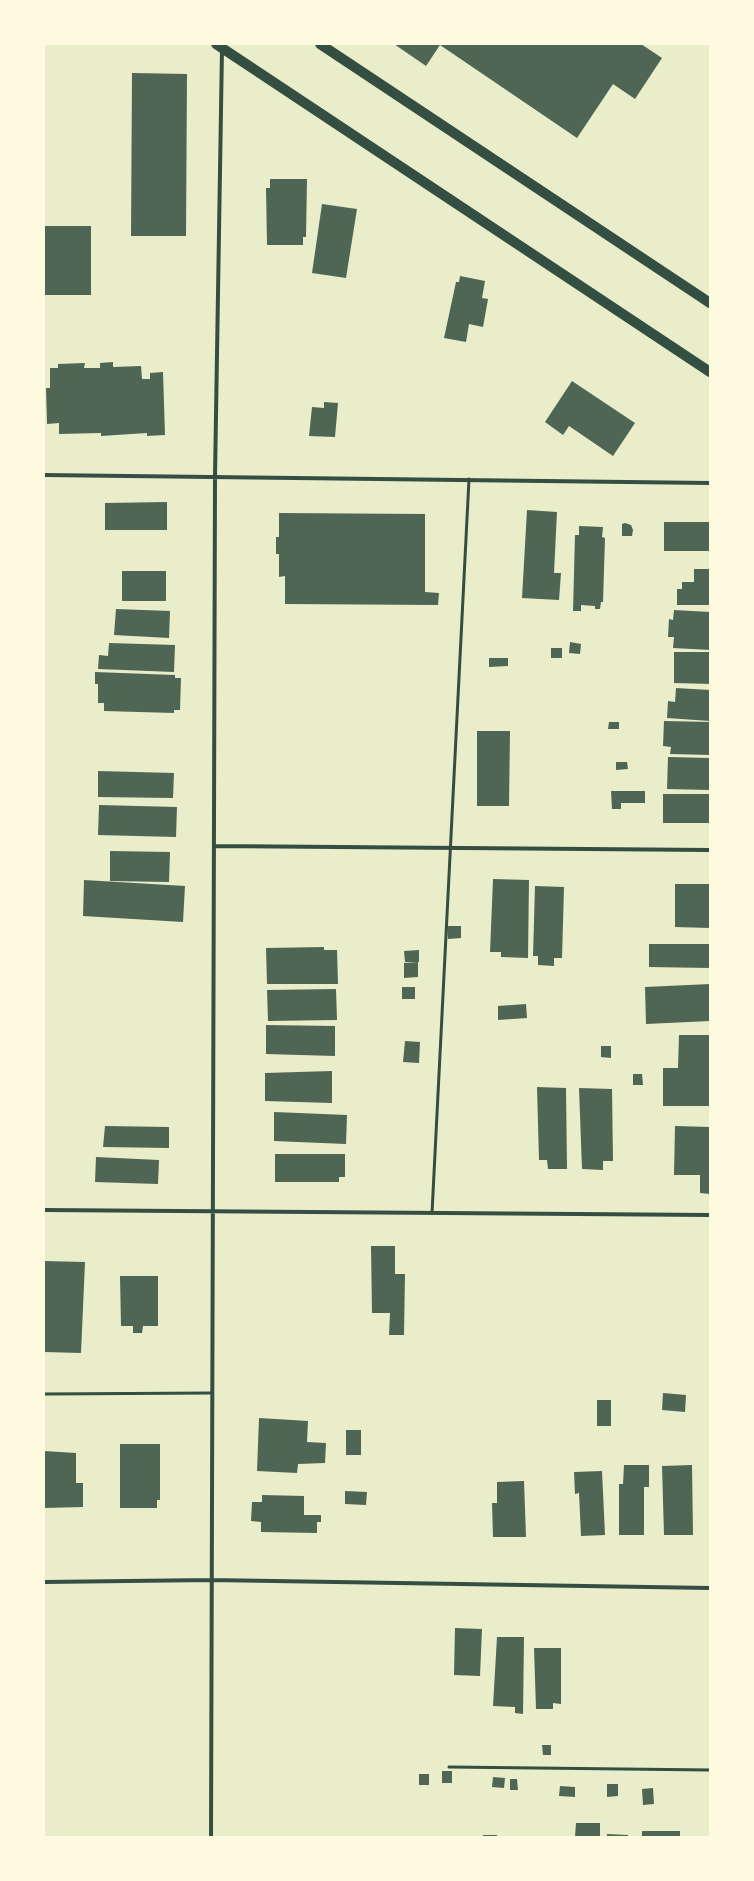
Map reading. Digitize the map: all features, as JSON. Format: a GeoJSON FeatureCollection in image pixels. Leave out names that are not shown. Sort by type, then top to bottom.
{"type":"FeatureCollection","features":[{"type":"Feature","properties":{"kind":"main road"},"geometry":{"type":"LineString","coordinates":[[320,44],[710,303]]}},
{"type":"Feature","properties":{"kind":"main road"},"geometry":{"type":"LineString","coordinates":[[220,45],[710,372]]}},
{"type":"Feature","properties":{"kind":"street"},"geometry":{"type":"LineString","coordinates":[[211,1837],[215,476],[220,45]]}},
{"type":"Feature","properties":{"kind":"street"},"geometry":{"type":"LineString","coordinates":[[44,475],[710,483]]}},
{"type":"Feature","properties":{"kind":"street"},"geometry":{"type":"LineString","coordinates":[[214,846],[710,850]]}},
{"type":"Feature","properties":{"kind":"street"},"geometry":{"type":"LineString","coordinates":[[44,1210],[710,1215]]}},
{"type":"Feature","properties":{"kind":"street"},"geometry":{"type":"LineString","coordinates":[[44,1582],[211,1580],[710,1588]]}},
{"type":"Feature","properties":{"kind":"lane"},"geometry":{"type":"LineString","coordinates":[[432,1213],[469,479]]}},
{"type":"Feature","properties":{"kind":"lane"},"geometry":{"type":"LineString","coordinates":[[44,1394],[212,1393]]}},
{"type":"Feature","properties":{"kind":"lane"},"geometry":{"type":"LineString","coordinates":[[449,1768],[710,1770]]}},
{"type":"Feature","properties":{"kind":"building"},"geometry":{"type":"Polygon","coordinates":[[[394,44],[641,44],[662,58],[635,99],[613,84],[577,138],[440,45],[426,66],[394,44]]]}},
{"type":"Feature","properties":{"kind":"building"},"geometry":{"type":"Polygon","coordinates":[[[132,73],[187,74],[186,236],[131,236],[132,73]]]}},
{"type":"Feature","properties":{"kind":"building"},"geometry":{"type":"Polygon","coordinates":[[[270,179],[307,179],[306,237],[303,237],[303,245],[267,245],[266,188],[270,188],[270,179]]]}},
{"type":"Feature","properties":{"kind":"building"},"geometry":{"type":"Polygon","coordinates":[[[322,204],[357,209],[346,278],[312,273],[322,204]]]}},
{"type":"Feature","properties":{"kind":"building"},"geometry":{"type":"Polygon","coordinates":[[[44,226],[91,226],[91,295],[44,295],[44,226]]]}},
{"type":"Feature","properties":{"kind":"building"},"geometry":{"type":"Polygon","coordinates":[[[460,276],[485,281],[482,298],[488,299],[483,327],[469,324],[466,342],[444,338],[456,282],[459,282],[460,276]]]}},
{"type":"Feature","properties":{"kind":"building"},"geometry":{"type":"Polygon","coordinates":[[[113,362],[113,367],[141,366],[142,379],[150,379],[150,373],[163,372],[165,435],[147,436],[147,433],[101,436],[101,433],[59,434],[59,423],[47,424],[46,388],[50,388],[50,368],[58,368],[58,364],[85,363],[84,368],[100,368],[100,363],[113,362]]]}},
{"type":"Feature","properties":{"kind":"building"},"geometry":{"type":"Polygon","coordinates":[[[572,381],[635,423],[613,456],[569,426],[563,435],[545,422],[572,381]]]}},
{"type":"Feature","properties":{"kind":"building"},"geometry":{"type":"Polygon","coordinates":[[[324,402],[338,403],[335,437],[309,436],[312,407],[324,408],[324,402]]]}},
{"type":"Feature","properties":{"kind":"building"},"geometry":{"type":"Polygon","coordinates":[[[167,502],[167,530],[105,530],[105,503],[167,502]]]}},
{"type":"Feature","properties":{"kind":"building"},"geometry":{"type":"Polygon","coordinates":[[[527,510],[557,512],[554,573],[561,573],[559,600],[522,598],[527,510]]]}},
{"type":"Feature","properties":{"kind":"building"},"geometry":{"type":"Polygon","coordinates":[[[279,513],[425,514],[425,592],[439,593],[438,605],[285,604],[285,576],[279,577],[279,554],[276,554],[276,537],[279,537],[279,513]]]}},
{"type":"Feature","properties":{"kind":"building"},"geometry":{"type":"Polygon","coordinates":[[[664,522],[710,522],[710,551],[664,551],[664,522]]]}},
{"type":"Feature","properties":{"kind":"building"},"geometry":{"type":"Polygon","coordinates":[[[625,523],[631,525],[633,530],[632,536],[622,536],[622,524],[625,523]]]}},
{"type":"Feature","properties":{"kind":"building"},"geometry":{"type":"Polygon","coordinates":[[[579,526],[603,527],[602,537],[605,538],[603,602],[601,602],[600,609],[595,609],[595,606],[581,605],[581,611],[573,611],[575,535],[579,535],[579,526]]]}},
{"type":"Feature","properties":{"kind":"building"},"geometry":{"type":"Polygon","coordinates":[[[694,569],[710,569],[710,605],[677,605],[677,589],[682,589],[682,582],[694,582],[694,569]]]}},
{"type":"Feature","properties":{"kind":"building"},"geometry":{"type":"Polygon","coordinates":[[[122,571],[166,571],[166,601],[122,601],[122,571]]]}},
{"type":"Feature","properties":{"kind":"building"},"geometry":{"type":"Polygon","coordinates":[[[116,609],[170,611],[169,638],[114,635],[116,609]]]}},
{"type":"Feature","properties":{"kind":"building"},"geometry":{"type":"Polygon","coordinates":[[[674,610],[710,612],[710,650],[673,648],[674,637],[668,637],[669,619],[673,620],[674,610]]]}},
{"type":"Feature","properties":{"kind":"building"},"geometry":{"type":"Polygon","coordinates":[[[570,642],[581,644],[580,654],[569,653],[570,642]]]}},
{"type":"Feature","properties":{"kind":"building"},"geometry":{"type":"Polygon","coordinates":[[[109,643],[175,645],[174,672],[98,669],[99,655],[108,656],[109,643]]]}},
{"type":"Feature","properties":{"kind":"building"},"geometry":{"type":"Polygon","coordinates":[[[551,648],[562,648],[562,658],[551,658],[551,648]]]}},
{"type":"Feature","properties":{"kind":"building"},"geometry":{"type":"Polygon","coordinates":[[[674,652],[710,652],[710,684],[674,683],[674,652]]]}},
{"type":"Feature","properties":{"kind":"building"},"geometry":{"type":"Polygon","coordinates":[[[489,658],[508,658],[508,666],[489,667],[489,658]]]}},
{"type":"Feature","properties":{"kind":"building"},"geometry":{"type":"Polygon","coordinates":[[[95,672],[175,675],[175,678],[181,678],[180,710],[174,710],[174,713],[104,711],[104,703],[98,703],[98,684],[95,684],[95,672]]]}},
{"type":"Feature","properties":{"kind":"building"},"geometry":{"type":"Polygon","coordinates":[[[676,688],[710,690],[710,721],[667,718],[668,701],[675,702],[676,688]]]}},
{"type":"Feature","properties":{"kind":"building"},"geometry":{"type":"Polygon","coordinates":[[[664,721],[710,722],[710,755],[670,754],[671,747],[663,746],[664,721]]]}},
{"type":"Feature","properties":{"kind":"building"},"geometry":{"type":"Polygon","coordinates":[[[609,722],[619,722],[619,729],[608,729],[609,722]]]}},
{"type":"Feature","properties":{"kind":"building"},"geometry":{"type":"Polygon","coordinates":[[[477,731],[510,731],[509,806],[477,806],[477,731]]]}},
{"type":"Feature","properties":{"kind":"building"},"geometry":{"type":"Polygon","coordinates":[[[668,757],[710,758],[710,790],[667,789],[668,757]]]}},
{"type":"Feature","properties":{"kind":"building"},"geometry":{"type":"Polygon","coordinates":[[[616,762],[627,762],[628,769],[616,770],[616,762]]]}},
{"type":"Feature","properties":{"kind":"building"},"geometry":{"type":"Polygon","coordinates":[[[98,771],[174,773],[173,798],[98,797],[98,771]]]}},
{"type":"Feature","properties":{"kind":"building"},"geometry":{"type":"Polygon","coordinates":[[[611,791],[645,791],[645,803],[621,803],[621,809],[612,809],[611,791]]]}},
{"type":"Feature","properties":{"kind":"building"},"geometry":{"type":"Polygon","coordinates":[[[663,794],[710,794],[710,823],[663,823],[663,794]]]}},
{"type":"Feature","properties":{"kind":"building"},"geometry":{"type":"Polygon","coordinates":[[[99,805],[177,807],[176,837],[98,835],[99,805]]]}},
{"type":"Feature","properties":{"kind":"building"},"geometry":{"type":"Polygon","coordinates":[[[110,851],[170,852],[169,882],[110,881],[110,851]]]}},
{"type":"Feature","properties":{"kind":"building"},"geometry":{"type":"Polygon","coordinates":[[[493,879],[529,880],[528,958],[501,957],[501,952],[490,952],[493,879]]]}},
{"type":"Feature","properties":{"kind":"building"},"geometry":{"type":"Polygon","coordinates":[[[84,880],[185,886],[183,922],[83,916],[84,880]]]}},
{"type":"Feature","properties":{"kind":"building"},"geometry":{"type":"Polygon","coordinates":[[[675,884],[710,884],[710,928],[675,927],[675,884]]]}},
{"type":"Feature","properties":{"kind":"building"},"geometry":{"type":"Polygon","coordinates":[[[535,886],[564,887],[562,958],[554,958],[554,966],[538,965],[538,956],[533,956],[535,886]]]}},
{"type":"Feature","properties":{"kind":"building"},"geometry":{"type":"Polygon","coordinates":[[[447,926],[461,926],[461,938],[448,939],[447,926]]]}},
{"type":"Feature","properties":{"kind":"building"},"geometry":{"type":"Polygon","coordinates":[[[649,944],[710,944],[710,968],[649,967],[649,944]]]}},
{"type":"Feature","properties":{"kind":"building"},"geometry":{"type":"Polygon","coordinates":[[[324,947],[324,950],[337,950],[338,984],[267,984],[266,948],[324,947]]]}},
{"type":"Feature","properties":{"kind":"building"},"geometry":{"type":"Polygon","coordinates":[[[419,950],[419,962],[405,962],[404,951],[419,950]]]}},
{"type":"Feature","properties":{"kind":"building"},"geometry":{"type":"Polygon","coordinates":[[[418,962],[418,977],[404,978],[404,963],[418,962]]]}},
{"type":"Feature","properties":{"kind":"building"},"geometry":{"type":"Polygon","coordinates":[[[710,984],[710,1021],[646,1024],[645,987],[710,984]]]}},
{"type":"Feature","properties":{"kind":"building"},"geometry":{"type":"Polygon","coordinates":[[[402,987],[415,987],[415,999],[402,999],[402,987]]]}},
{"type":"Feature","properties":{"kind":"building"},"geometry":{"type":"Polygon","coordinates":[[[336,989],[337,1020],[268,1021],[267,990],[336,989]]]}},
{"type":"Feature","properties":{"kind":"building"},"geometry":{"type":"Polygon","coordinates":[[[526,1004],[527,1018],[498,1020],[498,1006],[526,1004]]]}},
{"type":"Feature","properties":{"kind":"building"},"geometry":{"type":"Polygon","coordinates":[[[266,1025],[335,1026],[335,1056],[266,1054],[266,1025]]]}},
{"type":"Feature","properties":{"kind":"building"},"geometry":{"type":"Polygon","coordinates":[[[679,1035],[710,1035],[710,1106],[663,1106],[663,1068],[678,1068],[679,1035]]]}},
{"type":"Feature","properties":{"kind":"building"},"geometry":{"type":"Polygon","coordinates":[[[405,1041],[420,1042],[419,1063],[403,1062],[405,1041]]]}},
{"type":"Feature","properties":{"kind":"building"},"geometry":{"type":"Polygon","coordinates":[[[601,1046],[611,1046],[611,1058],[601,1057],[601,1046]]]}},
{"type":"Feature","properties":{"kind":"building"},"geometry":{"type":"Polygon","coordinates":[[[332,1071],[332,1103],[265,1101],[265,1073],[332,1071]]]}},
{"type":"Feature","properties":{"kind":"building"},"geometry":{"type":"Polygon","coordinates":[[[633,1074],[642,1074],[643,1085],[633,1085],[633,1074]]]}},
{"type":"Feature","properties":{"kind":"building"},"geometry":{"type":"Polygon","coordinates":[[[537,1087],[566,1088],[567,1169],[548,1169],[547,1160],[539,1160],[537,1087]]]}},
{"type":"Feature","properties":{"kind":"building"},"geometry":{"type":"Polygon","coordinates":[[[579,1088],[612,1089],[613,1161],[603,1161],[603,1170],[582,1169],[579,1088]]]}},
{"type":"Feature","properties":{"kind":"building"},"geometry":{"type":"Polygon","coordinates":[[[274,1112],[347,1115],[346,1144],[274,1141],[274,1112]]]}},
{"type":"Feature","properties":{"kind":"building"},"geometry":{"type":"Polygon","coordinates":[[[105,1126],[169,1127],[169,1148],[103,1147],[105,1126]]]}},
{"type":"Feature","properties":{"kind":"building"},"geometry":{"type":"Polygon","coordinates":[[[675,1126],[710,1127],[710,1194],[700,1193],[700,1175],[674,1175],[675,1126]]]}},
{"type":"Feature","properties":{"kind":"building"},"geometry":{"type":"Polygon","coordinates":[[[275,1154],[345,1154],[345,1177],[339,1177],[339,1182],[275,1182],[275,1154]]]}},
{"type":"Feature","properties":{"kind":"building"},"geometry":{"type":"Polygon","coordinates":[[[96,1157],[159,1160],[158,1184],[95,1182],[96,1157]]]}},
{"type":"Feature","properties":{"kind":"building"},"geometry":{"type":"Polygon","coordinates":[[[371,1246],[395,1246],[395,1274],[405,1274],[404,1335],[389,1335],[390,1313],[372,1313],[371,1246]]]}},
{"type":"Feature","properties":{"kind":"building"},"geometry":{"type":"Polygon","coordinates":[[[44,1261],[85,1262],[81,1353],[44,1352],[44,1261]]]}},
{"type":"Feature","properties":{"kind":"building"},"geometry":{"type":"Polygon","coordinates":[[[120,1276],[158,1276],[158,1326],[143,1326],[142,1333],[133,1333],[133,1326],[121,1326],[120,1276]]]}},
{"type":"Feature","properties":{"kind":"building"},"geometry":{"type":"Polygon","coordinates":[[[663,1393],[686,1395],[685,1412],[662,1410],[663,1393]]]}},
{"type":"Feature","properties":{"kind":"building"},"geometry":{"type":"Polygon","coordinates":[[[597,1400],[611,1400],[611,1426],[597,1426],[597,1400]]]}},
{"type":"Feature","properties":{"kind":"building"},"geometry":{"type":"Polygon","coordinates":[[[259,1418],[308,1421],[307,1442],[326,1443],[325,1463],[298,1464],[297,1473],[257,1471],[259,1418]]]}},
{"type":"Feature","properties":{"kind":"building"},"geometry":{"type":"Polygon","coordinates":[[[346,1430],[361,1430],[361,1455],[346,1455],[346,1430]]]}},
{"type":"Feature","properties":{"kind":"building"},"geometry":{"type":"Polygon","coordinates":[[[120,1444],[160,1444],[160,1500],[157,1500],[157,1508],[120,1508],[120,1444]]]}},
{"type":"Feature","properties":{"kind":"building"},"geometry":{"type":"Polygon","coordinates":[[[44,1451],[76,1453],[76,1483],[83,1483],[83,1507],[44,1508],[44,1451]]]}},
{"type":"Feature","properties":{"kind":"building"},"geometry":{"type":"Polygon","coordinates":[[[624,1465],[649,1465],[649,1487],[644,1487],[644,1535],[619,1535],[619,1484],[623,1484],[624,1465]]]}},
{"type":"Feature","properties":{"kind":"building"},"geometry":{"type":"Polygon","coordinates":[[[692,1465],[693,1535],[664,1535],[662,1466],[692,1465]]]}},
{"type":"Feature","properties":{"kind":"building"},"geometry":{"type":"Polygon","coordinates":[[[602,1471],[605,1535],[581,1536],[579,1493],[575,1494],[574,1472],[602,1471]]]}},
{"type":"Feature","properties":{"kind":"building"},"geometry":{"type":"Polygon","coordinates":[[[524,1481],[526,1537],[493,1537],[492,1503],[497,1503],[497,1482],[524,1481]]]}},
{"type":"Feature","properties":{"kind":"building"},"geometry":{"type":"Polygon","coordinates":[[[345,1491],[367,1492],[366,1505],[345,1504],[345,1491]]]}},
{"type":"Feature","properties":{"kind":"building"},"geometry":{"type":"Polygon","coordinates":[[[262,1495],[304,1496],[304,1515],[321,1515],[321,1522],[317,1522],[317,1533],[261,1532],[261,1522],[251,1521],[252,1502],[262,1502],[262,1495]]]}},
{"type":"Feature","properties":{"kind":"building"},"geometry":{"type":"Polygon","coordinates":[[[455,1628],[482,1629],[480,1676],[454,1675],[455,1628]]]}},
{"type":"Feature","properties":{"kind":"building"},"geometry":{"type":"Polygon","coordinates":[[[497,1637],[524,1637],[523,1714],[515,1713],[515,1707],[493,1706],[497,1637]]]}},
{"type":"Feature","properties":{"kind":"building"},"geometry":{"type":"Polygon","coordinates":[[[534,1648],[561,1648],[561,1704],[553,1703],[553,1709],[536,1709],[534,1648]]]}},
{"type":"Feature","properties":{"kind":"building"},"geometry":{"type":"Polygon","coordinates":[[[542,1745],[551,1745],[551,1755],[543,1755],[542,1745]]]}},
{"type":"Feature","properties":{"kind":"building"},"geometry":{"type":"Polygon","coordinates":[[[442,1771],[452,1771],[452,1783],[442,1783],[442,1771]]]}},
{"type":"Feature","properties":{"kind":"building"},"geometry":{"type":"Polygon","coordinates":[[[419,1774],[429,1774],[429,1785],[419,1785],[419,1774]]]}},
{"type":"Feature","properties":{"kind":"building"},"geometry":{"type":"Polygon","coordinates":[[[493,1777],[505,1778],[504,1788],[492,1787],[493,1777]]]}},
{"type":"Feature","properties":{"kind":"building"},"geometry":{"type":"Polygon","coordinates":[[[510,1779],[517,1779],[518,1790],[510,1790],[510,1779]]]}},
{"type":"Feature","properties":{"kind":"building"},"geometry":{"type":"Polygon","coordinates":[[[607,1784],[618,1784],[618,1796],[607,1797],[607,1784]]]}},
{"type":"Feature","properties":{"kind":"building"},"geometry":{"type":"Polygon","coordinates":[[[560,1786],[575,1787],[575,1797],[559,1796],[560,1786]]]}},
{"type":"Feature","properties":{"kind":"building"},"geometry":{"type":"Polygon","coordinates":[[[653,1788],[654,1804],[643,1805],[642,1789],[653,1788]]]}},
{"type":"Feature","properties":{"kind":"building"},"geometry":{"type":"Polygon","coordinates":[[[576,1823],[600,1823],[600,1837],[575,1837],[576,1823]]]}},
{"type":"Feature","properties":{"kind":"building"},"geometry":{"type":"Polygon","coordinates":[[[642,1831],[680,1831],[680,1837],[642,1837],[642,1831]]]}},
{"type":"Feature","properties":{"kind":"building"},"geometry":{"type":"Polygon","coordinates":[[[607,1834],[628,1835],[628,1837],[607,1837],[607,1834]]]}},
{"type":"Feature","properties":{"kind":"building"},"geometry":{"type":"Polygon","coordinates":[[[483,1835],[497,1835],[497,1837],[483,1837],[483,1835]]]}}]}
